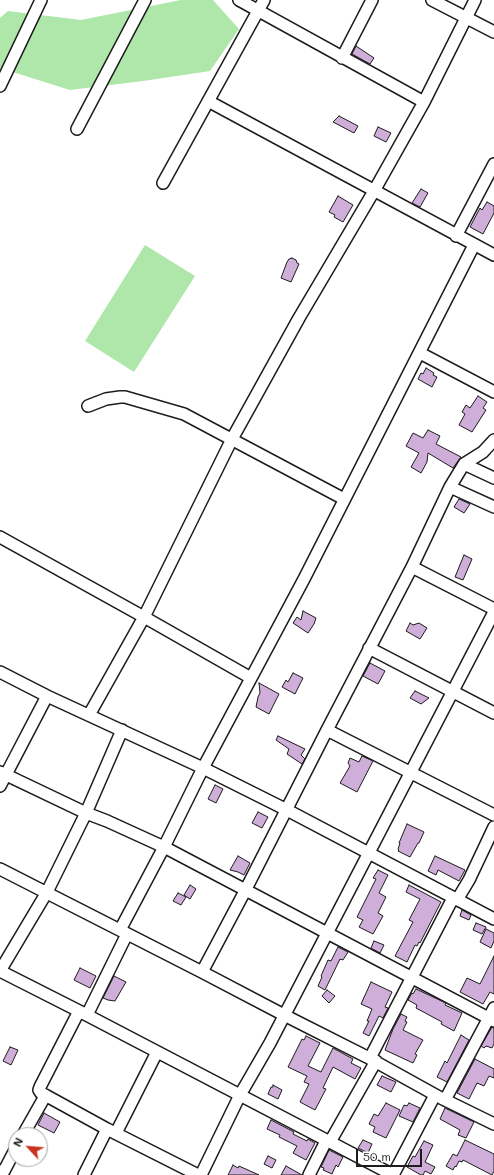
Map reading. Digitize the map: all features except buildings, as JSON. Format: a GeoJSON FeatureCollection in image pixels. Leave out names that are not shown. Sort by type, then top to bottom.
{"type":"FeatureCollection","features":[{"type":"Feature","properties":{"kind":"street"},"geometry":{"type":"LineString","coordinates":[[0,86],[41,0]]}},
{"type":"Feature","properties":{"kind":"street"},"geometry":{"type":"LineString","coordinates":[[77,129],[145,0]]}},
{"type":"Feature","properties":{"kind":"street"},"geometry":{"type":"LineString","coordinates":[[239,0],[424,102]]}},
{"type":"Feature","properties":{"kind":"street"},"geometry":{"type":"LineString","coordinates":[[163,183],[264,0]]}},
{"type":"Feature","properties":{"kind":"street"},"geometry":{"type":"LineString","coordinates":[[342,58],[372,0]]}},
{"type":"Feature","properties":{"kind":"street"},"geometry":{"type":"LineString","coordinates":[[432,0],[494,32]]}},
{"type":"Feature","properties":{"kind":"street"},"geometry":{"type":"LineString","coordinates":[[89,715],[144,617],[232,439],[299,318],[374,191],[424,102],[475,0]]}},
{"type":"Feature","properties":{"kind":"street"},"geometry":{"type":"LineString","coordinates":[[208,101],[456,236],[494,255]]}},
{"type":"Feature","properties":{"kind":"street"},"geometry":{"type":"LineString","coordinates":[[456,236],[494,164]]}},
{"type":"Feature","properties":{"kind":"street"},"geometry":{"type":"LineString","coordinates":[[412,566],[494,610],[270,1043],[240,1095],[200,1175],[112,1131],[45,1095],[39,1090],[83,1013],[203,768],[304,579],[474,245]]}},
{"type":"Feature","properties":{"kind":"street"},"geometry":{"type":"LineString","coordinates":[[420,353],[494,392]]}},
{"type":"Feature","properties":{"kind":"street"},"geometry":{"type":"LineString","coordinates":[[88,406],[106,399],[125,397],[184,414],[344,499]]}},
{"type":"Feature","properties":{"kind":"street"},"geometry":{"type":"LineString","coordinates":[[202,972],[412,566],[450,487],[464,464],[483,452],[494,440]]}},
{"type":"Feature","properties":{"kind":"street"},"geometry":{"type":"LineString","coordinates":[[464,464],[494,478]]}},
{"type":"Feature","properties":{"kind":"street"},"geometry":{"type":"LineString","coordinates":[[450,487],[494,507]]}},
{"type":"Feature","properties":{"kind":"street"},"geometry":{"type":"LineString","coordinates":[[0,537],[251,678]]}},
{"type":"Feature","properties":{"kind":"street"},"geometry":{"type":"LineString","coordinates":[[369,648],[494,713]]}},
{"type":"Feature","properties":{"kind":"street"},"geometry":{"type":"LineString","coordinates":[[0,672],[47,696],[203,768],[287,810],[494,919]]}},
{"type":"Feature","properties":{"kind":"street"},"geometry":{"type":"LineString","coordinates":[[0,786],[3,773],[47,696]]}},
{"type":"Feature","properties":{"kind":"street"},"geometry":{"type":"LineString","coordinates":[[122,730],[86,813],[47,892],[0,971],[393,1175],[440,1098],[491,1020],[494,1008]]}},
{"type":"Feature","properties":{"kind":"street"},"geometry":{"type":"LineString","coordinates":[[327,730],[493,813]]}},
{"type":"Feature","properties":{"kind":"street"},"geometry":{"type":"LineString","coordinates":[[3,773],[86,813],[164,847],[491,1020]]}},
{"type":"Feature","properties":{"kind":"street"},"geometry":{"type":"LineString","coordinates":[[309,1175],[373,1060],[411,977],[455,899],[469,880],[494,827]]}},
{"type":"Feature","properties":{"kind":"street"},"geometry":{"type":"LineString","coordinates":[[0,869],[373,1060],[440,1098],[494,1124]]}},
{"type":"Feature","properties":{"kind":"street"},"geometry":{"type":"LineString","coordinates":[[84,1175],[112,1131],[157,1052]]}},
{"type":"Feature","properties":{"kind":"street"},"geometry":{"type":"LineString","coordinates":[[27,1127],[45,1095]]}},
{"type":"Feature","properties":{"kind":"street"},"geometry":{"type":"LineString","coordinates":[[0,1171],[4,1171],[8,1163]]}},
{"type":"Feature","properties":{"kind":"green space"},"geometry":{"type":"Polygon","coordinates":[[[181,0],[213,0],[239,29],[210,71],[70,90],[0,68],[0,18],[8,11],[81,20],[181,0]]]}},
{"type":"Feature","properties":{"kind":"green space"},"geometry":{"type":"Polygon","coordinates":[[[145,245],[195,276],[134,372],[85,341],[145,245]]]}}]}
